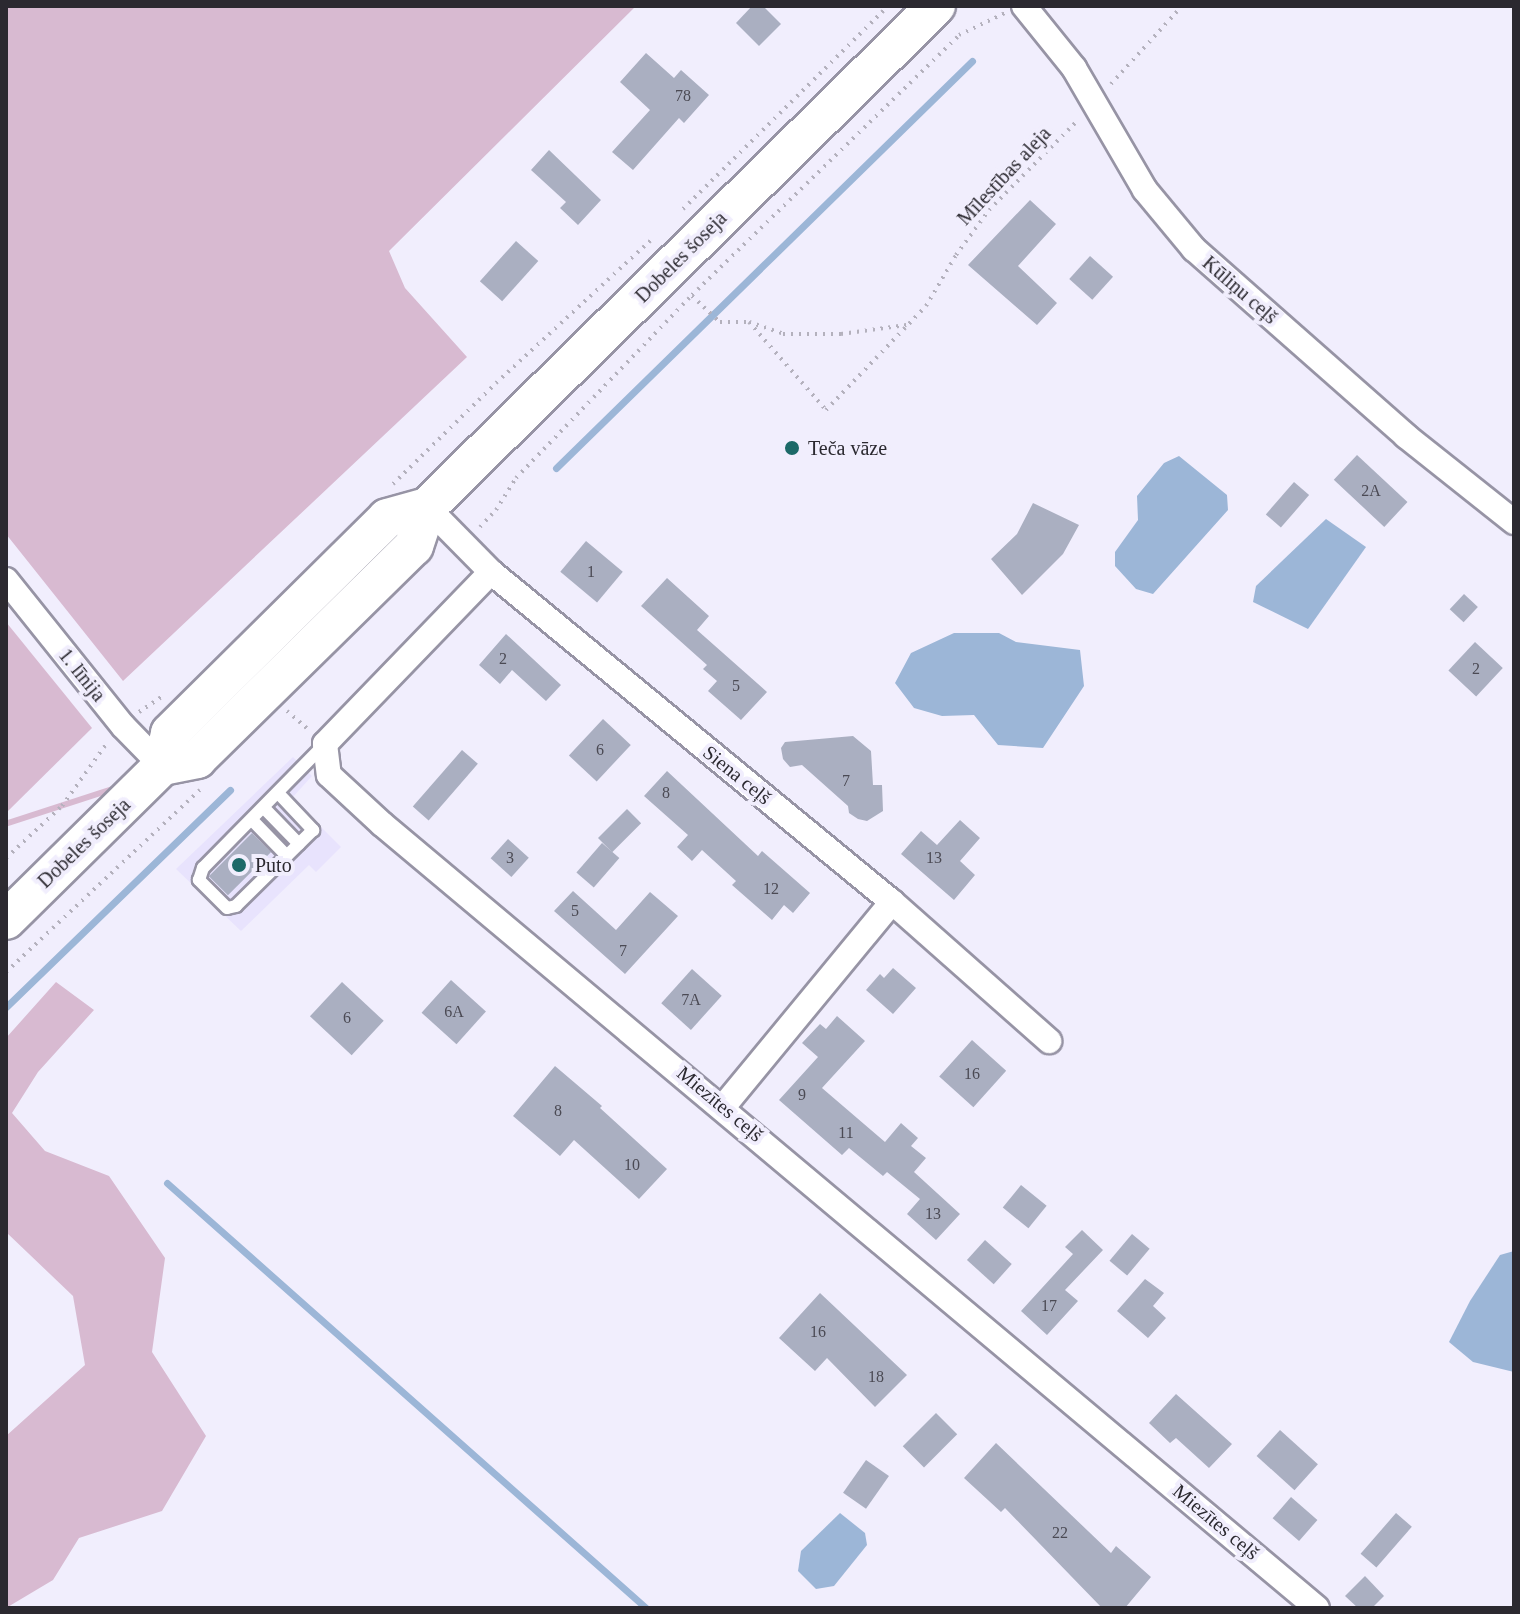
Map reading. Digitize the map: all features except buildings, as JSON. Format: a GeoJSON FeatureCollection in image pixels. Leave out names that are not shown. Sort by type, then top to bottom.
{"type":"FeatureCollection","features":[{"type":"Feature","properties":{"kind":"main road","name":"Dobeles šoseja"},"geometry":{"type":"LineString","coordinates":[[6,920],[162,766],[170,733],[387,518],[427,507],[936,6]]}},
{"type":"Feature","properties":{"kind":"street","name":"Kūliņu ceļš"},"geometry":{"type":"LineString","coordinates":[[1024,6],[1074,68],[1145,190],[1194,249],[1406,436],[1514,522]]}},
{"type":"Feature","properties":{"kind":"street","name":"Siena ceļš"},"geometry":{"type":"LineString","coordinates":[[427,507],[491,572],[892,902],[1049,1041]]}},
{"type":"Feature","properties":{"kind":"street"},"geometry":{"type":"LineString","coordinates":[[325,744],[491,572]]}},
{"type":"Feature","properties":{"kind":"street","name":"1. līnija"},"geometry":{"type":"LineString","coordinates":[[6,580],[123,726],[162,766]]}},
{"type":"Feature","properties":{"kind":"street","name":"Miezītes ceļš"},"geometry":{"type":"LineString","coordinates":[[325,744],[329,775],[382,824],[1317,1608]]}},
{"type":"Feature","properties":{"kind":"street"},"geometry":{"type":"LineString","coordinates":[[723,1107],[892,902]]}},
{"type":"Feature","properties":{"kind":"lane"},"geometry":{"type":"LineString","coordinates":[[279,794],[313,830],[242,900],[227,908],[199,880],[325,744]]}},
{"type":"Feature","properties":{"kind":"lane"},"geometry":{"type":"LineString","coordinates":[[264,808],[299,844]]}},
{"type":"Feature","properties":{"kind":"lane"},"geometry":{"type":"LineString","coordinates":[[252,820],[287,856]]}},
{"type":"Feature","properties":{"kind":"lane"},"geometry":{"type":"LineString","coordinates":[[266,857],[276,867]]}},
{"type":"Feature","properties":{"kind":"lane"},"geometry":{"type":"LineString","coordinates":[[245,877],[256,887]]}},
{"type":"Feature","properties":{"kind":"lane"},"geometry":{"type":"LineString","coordinates":[[233,890],[242,900]]}},
{"type":"Feature","properties":{"kind":"path"},"geometry":{"type":"LineString","coordinates":[[675,217],[888,6]]}},
{"type":"Feature","properties":{"kind":"path"},"geometry":{"type":"LineString","coordinates":[[463,544],[496,510],[516,478],[692,295],[959,35],[1000,18],[1012,6]]}},
{"type":"Feature","properties":{"kind":"path","name":"Mīlestības aleja"},"geometry":{"type":"LineString","coordinates":[[749,322],[826,410],[926,306],[989,210],[1094,103],[1182,6]]}},
{"type":"Feature","properties":{"kind":"path"},"geometry":{"type":"LineString","coordinates":[[384,493],[496,383],[652,239]]}},
{"type":"Feature","properties":{"kind":"path"},"geometry":{"type":"LineString","coordinates":[[692,295],[717,320],[749,322],[783,334],[841,334],[908,325]]}},
{"type":"Feature","properties":{"kind":"path"},"geometry":{"type":"LineString","coordinates":[[6,858],[62,806],[97,753],[123,726],[146,705],[170,693]]}},
{"type":"Feature","properties":{"kind":"path"},"geometry":{"type":"LineString","coordinates":[[274,720],[292,703]]}},
{"type":"Feature","properties":{"kind":"path"},"geometry":{"type":"LineString","coordinates":[[286,710],[325,744]]}},
{"type":"Feature","properties":{"kind":"path"},"geometry":{"type":"LineString","coordinates":[[6,972],[202,788]]}},
{"type":"Feature","properties":{"kind":"shaded area"},"geometry":{"type":"Polygon","coordinates":[[[6,6],[636,6],[389,251],[405,288],[467,357],[123,681],[6,534],[6,6]]]}},
{"type":"Feature","properties":{"kind":"shaded area"},"geometry":{"type":"Polygon","coordinates":[[[6,622],[92,728],[6,813],[6,622]]]}},
{"type":"Feature","properties":{"kind":"shaded area"},"geometry":{"type":"Polygon","coordinates":[[[226,749],[228,755],[6,827],[6,820],[226,749]]]}},
{"type":"Feature","properties":{"kind":"shaded area"},"geometry":{"type":"Polygon","coordinates":[[[293,757],[312,776],[292,798],[341,847],[316,872],[309,865],[241,931],[176,869],[293,757]]]}},
{"type":"Feature","properties":{"kind":"shaded area"},"geometry":{"type":"Polygon","coordinates":[[[56,982],[94,1010],[38,1072],[12,1113],[45,1151],[109,1176],[165,1258],[152,1352],[206,1436],[162,1511],[79,1538],[53,1580],[6,1608],[6,1436],[85,1365],[73,1296],[6,1232],[6,1038],[56,982]]]}},
{"type":"Feature","properties":{"kind":"water"},"geometry":{"type":"Polygon","coordinates":[[[1179,456],[1227,495],[1228,510],[1153,594],[1136,589],[1115,566],[1115,552],[1138,520],[1137,496],[1164,463],[1179,456]]]}},
{"type":"Feature","properties":{"kind":"water"},"geometry":{"type":"Polygon","coordinates":[[[1326,519],[1366,547],[1308,629],[1253,602],[1256,586],[1326,519]]]}},
{"type":"Feature","properties":{"kind":"water"},"geometry":{"type":"Polygon","coordinates":[[[954,633],[999,633],[1016,642],[1080,650],[1084,686],[1043,748],[998,745],[974,715],[942,716],[914,708],[895,683],[911,653],[954,633]]]}},
{"type":"Feature","properties":{"kind":"water"},"geometry":{"type":"Polygon","coordinates":[[[1514,1251],[1514,1372],[1473,1362],[1449,1342],[1470,1301],[1500,1255],[1514,1251]]]}},
{"type":"Feature","properties":{"kind":"water"},"geometry":{"type":"Polygon","coordinates":[[[840,1513],[865,1533],[867,1545],[834,1586],[816,1589],[798,1571],[801,1551],[840,1513]]]}},
{"type":"Feature","properties":{"kind":"waterway"},"geometry":{"type":"LineString","coordinates":[[556,468],[972,61]]}},
{"type":"Feature","properties":{"kind":"waterway"},"geometry":{"type":"LineString","coordinates":[[6,1007],[230,790]]}},
{"type":"Feature","properties":{"kind":"waterway"},"geometry":{"type":"LineString","coordinates":[[167,1183],[646,1608]]}},
{"type":"Feature","properties":{"kind":"place","name":"Teča vāze"},"geometry":{"type":"Point","coordinates":[792,448]}},
{"type":"Feature","properties":{"kind":"place","name":"Puto"},"geometry":{"type":"Point","coordinates":[239,865]}}]}
